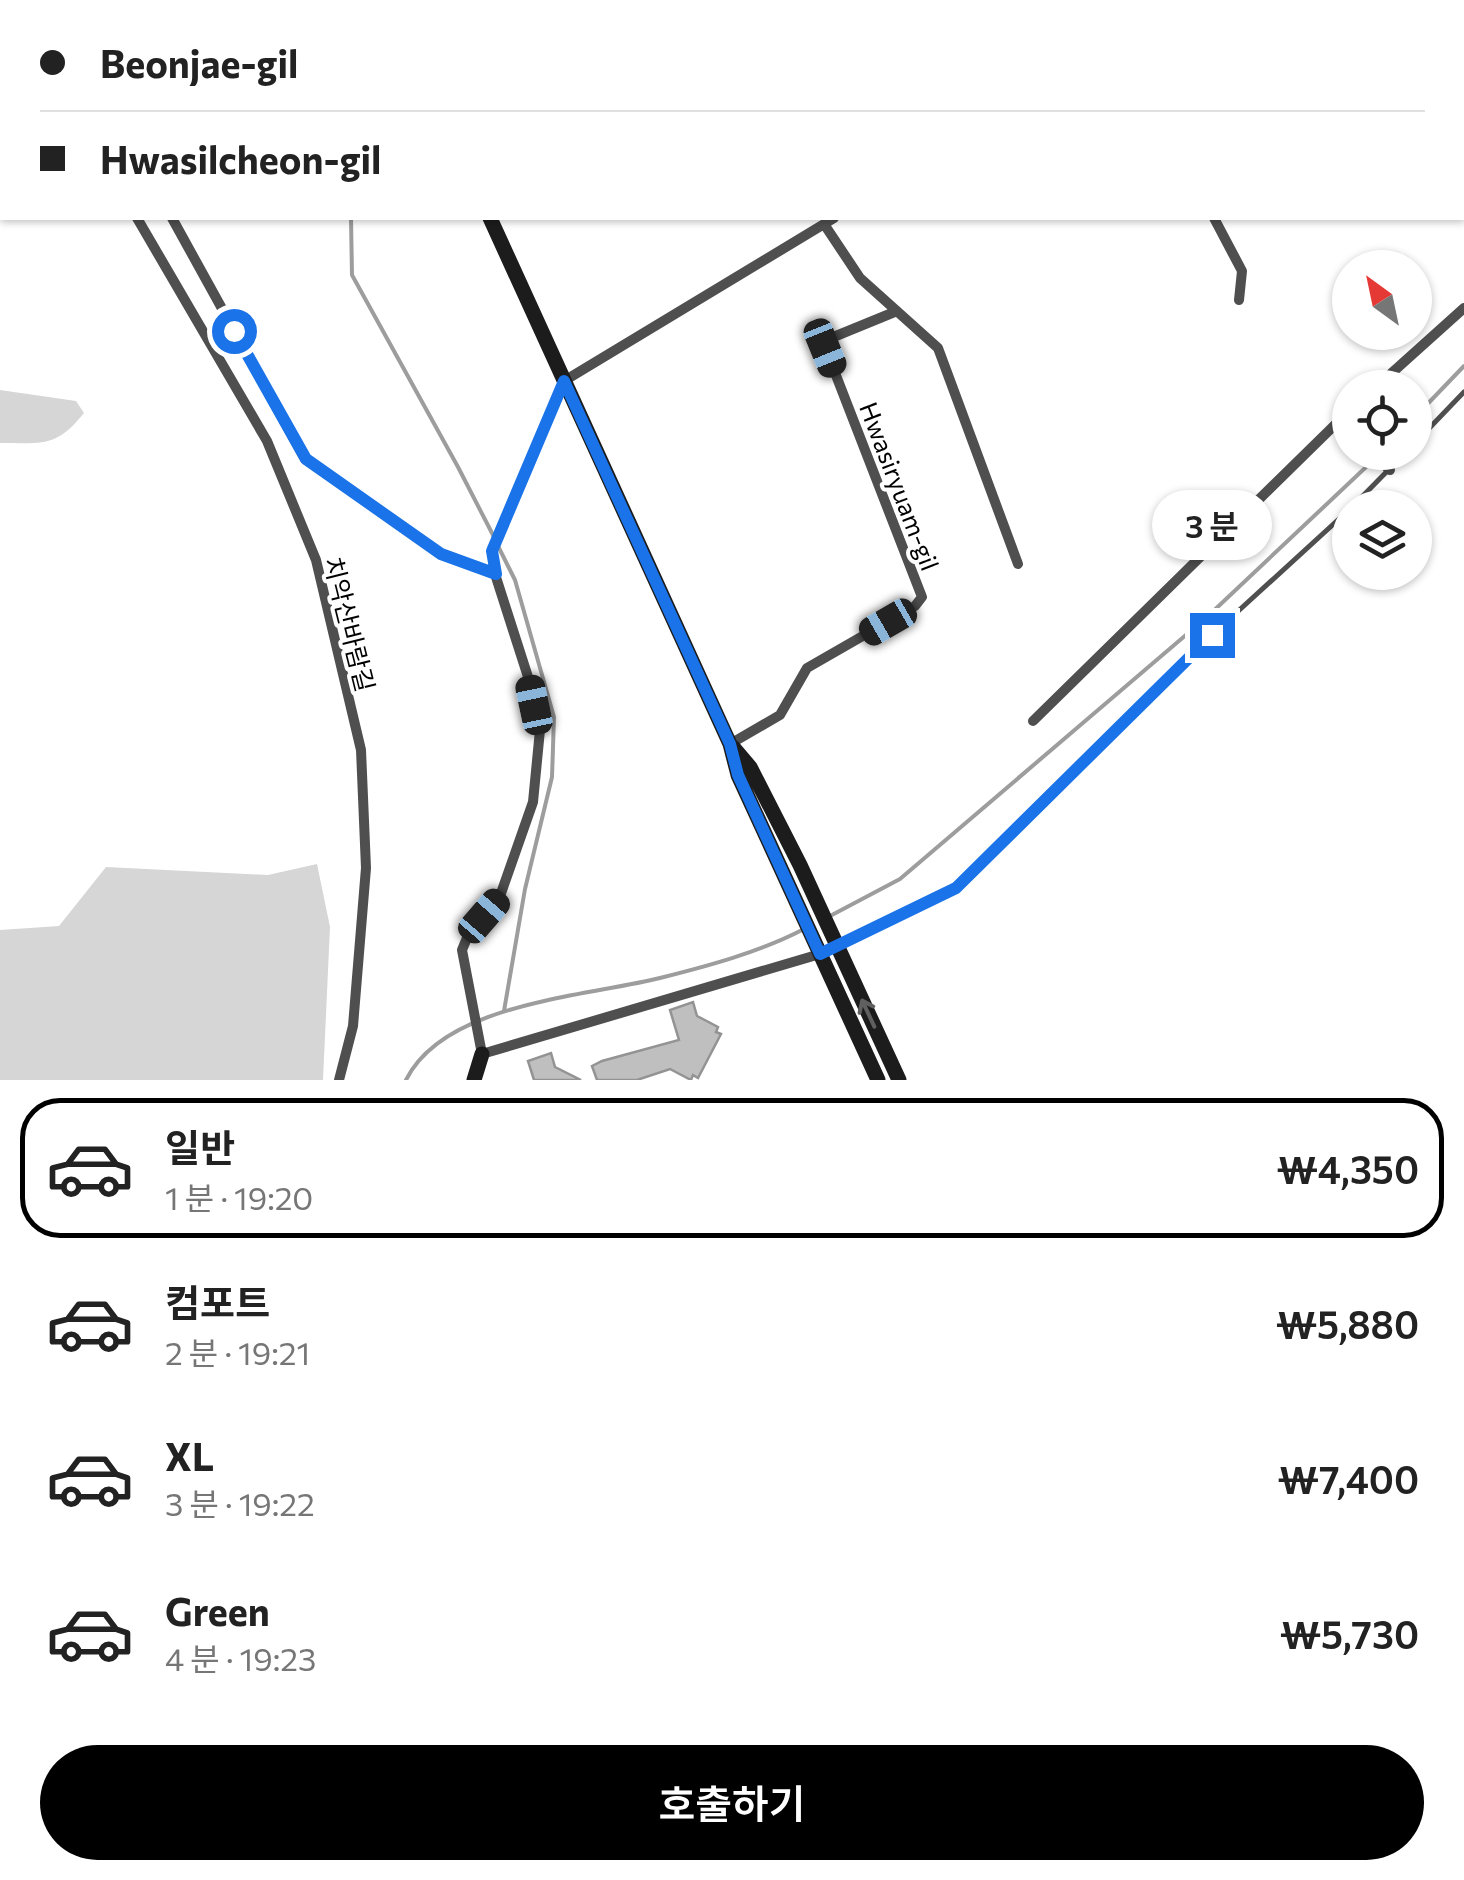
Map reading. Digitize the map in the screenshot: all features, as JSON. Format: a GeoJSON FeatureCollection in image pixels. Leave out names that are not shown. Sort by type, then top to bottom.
{"type":"FeatureCollection","features":[{"type":"Feature","properties":{"kind":"street","name":"치악산바람길"},"geometry":{"type":"LineString","coordinates":[[138,220],[267,441],[316,560],[361,750],[366,868],[353,1026],[339,1080]]}},
{"type":"Feature","properties":{"kind":"street"},"geometry":{"type":"LineString","coordinates":[[173,220],[306,459],[441,554],[496,574]]}},
{"type":"Feature","properties":{"kind":"street"},"geometry":{"type":"LineString","coordinates":[[180,235],[186,220]]}},
{"type":"Feature","properties":{"kind":"street"},"geometry":{"type":"LineString","coordinates":[[491,220],[878,1080]]}},
{"type":"Feature","properties":{"kind":"street"},"geometry":{"type":"LineString","coordinates":[[1215,220],[1242,271],[1239,300]]}},
{"type":"Feature","properties":{"kind":"street"},"geometry":{"type":"LineString","coordinates":[[474,1080],[482,1050],[462,950],[469,933],[499,899],[533,802],[540,730],[492,551],[564,381],[829,221],[860,278],[938,348],[1018,564]]}},
{"type":"Feature","properties":{"kind":"street"},"geometry":{"type":"LineString","coordinates":[[1396,370],[1464,308]]}},
{"type":"Feature","properties":{"kind":"street","name":"Hwasiryuam-gil"},"geometry":{"type":"LineString","coordinates":[[730,744],[780,715],[808,668],[915,606],[922,597],[825,348],[831,338],[897,310]]}},
{"type":"Feature","properties":{"kind":"street"},"geometry":{"type":"LineString","coordinates":[[1033,721],[1332,436]]}},
{"type":"Feature","properties":{"kind":"street"},"geometry":{"type":"LineString","coordinates":[[730,744],[750,767],[800,866],[899,1080]]}},
{"type":"Feature","properties":{"kind":"street"},"geometry":{"type":"LineString","coordinates":[[482,1050],[833,939]]}},
{"type":"Feature","properties":{"kind":"lane"},"geometry":{"type":"LineString","coordinates":[[1432,426],[1464,392]]}},
{"type":"Feature","properties":{"kind":"lane"},"geometry":{"type":"LineString","coordinates":[[1369,490],[1390,470]]}},
{"type":"Feature","properties":{"kind":"lane"},"geometry":{"type":"LineString","coordinates":[[833,939],[956,888],[1212,635],[1332,525]]}},
{"type":"Feature","properties":{"kind":"shaded area"},"geometry":{"type":"Polygon","coordinates":[[[0,390],[76,401],[84,413],[65,432],[48,441],[0,443],[0,390]]]}},
{"type":"Feature","properties":{"kind":"shaded area"},"geometry":{"type":"Polygon","coordinates":[[[317,864],[330,927],[323,1080],[0,1080],[0,930],[59,926],[106,867],[268,875],[317,864]]]}},
{"type":"Feature","properties":{"kind":"building"},"geometry":{"type":"Polygon","coordinates":[[[693,1002],[697,1016],[718,1027],[716,1032],[721,1034],[698,1078],[693,1075],[691,1080],[670,1069],[637,1080],[597,1080],[592,1066],[602,1061],[679,1040],[670,1010],[693,1002]]]}},
{"type":"Feature","properties":{"kind":"building"},"geometry":{"type":"Polygon","coordinates":[[[551,1053],[555,1067],[581,1080],[534,1080],[528,1061],[551,1053]]]}},
{"type":"Feature","properties":{"kind":"waterway"},"geometry":{"type":"LineString","coordinates":[[351,220],[352,275],[494,537]]}},
{"type":"Feature","properties":{"kind":"waterway"},"geometry":{"type":"LineString","coordinates":[[1432,399],[1464,366]]}},
{"type":"Feature","properties":{"kind":"waterway"},"geometry":{"type":"LineString","coordinates":[[830,916],[900,879],[1207,617],[1363,470]]}},
{"type":"Feature","properties":{"kind":"waterway"},"geometry":{"type":"LineString","coordinates":[[498,546],[515,580],[554,717],[552,777],[525,889],[504,1011]]}},
{"type":"Feature","properties":{"kind":"waterway"},"geometry":{"type":"LineString","coordinates":[[406,1080],[425,1054],[451,1034],[483,1019],[556,998],[697,969],[804,929]]}},
{"type":"Feature","properties":{"kind":"route"},"geometry":{"type":"LineString","coordinates":[[234,331],[306,459],[441,554],[496,574],[492,551],[564,381],[730,744],[738,775],[820,954],[956,888],[1212,635]]}}]}
